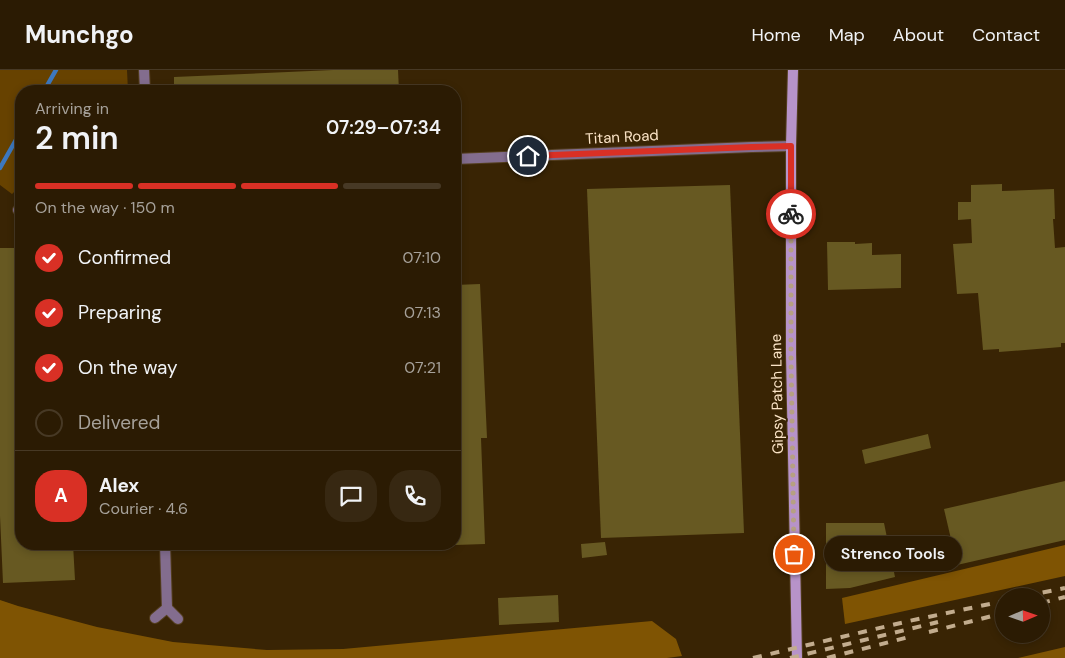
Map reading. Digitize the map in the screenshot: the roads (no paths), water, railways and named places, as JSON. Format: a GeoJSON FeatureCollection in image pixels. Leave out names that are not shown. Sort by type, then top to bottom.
{"type":"FeatureCollection","features":[{"type":"Feature","properties":{"kind":"main road","name":"Gipsy Patch Lane"},"geometry":{"type":"LineString","coordinates":[[793,70],[791,354],[797,658]]}},
{"type":"Feature","properties":{"kind":"street"},"geometry":{"type":"LineString","coordinates":[[144,70],[145,85]]}},
{"type":"Feature","properties":{"kind":"street","name":"Titan Road"},"geometry":{"type":"LineString","coordinates":[[461,159],[791,146]]}},
{"type":"Feature","properties":{"kind":"street"},"geometry":{"type":"LineString","coordinates":[[165,550],[167,608],[178,619]]}},
{"type":"Feature","properties":{"kind":"street"},"geometry":{"type":"LineString","coordinates":[[155,618],[167,608]]}},
{"type":"Feature","properties":{"kind":"waterway"},"geometry":{"type":"LineString","coordinates":[[47,85],[56,70]]}},
{"type":"Feature","properties":{"kind":"waterway"},"geometry":{"type":"LineString","coordinates":[[0,168],[15,142]]}},
{"type":"Feature","properties":{"kind":"railway"},"geometry":{"type":"LineString","coordinates":[[1050,591],[1065,588]]}},
{"type":"Feature","properties":{"kind":"railway"},"geometry":{"type":"LineString","coordinates":[[1050,601],[1065,597]]}},
{"type":"Feature","properties":{"kind":"railway"},"geometry":{"type":"LineString","coordinates":[[753,658],[995,603]]}},
{"type":"Feature","properties":{"kind":"railway"},"geometry":{"type":"LineString","coordinates":[[929,632],[995,615]]}},
{"type":"Feature","properties":{"kind":"railway"},"geometry":{"type":"LineString","coordinates":[[790,658],[938,622]]}},
{"type":"Feature","properties":{"kind":"railway"},"geometry":{"type":"LineString","coordinates":[[827,658],[909,637]]}},
{"type":"Feature","properties":{"kind":"place","name":"Strenco Tools"},"geometry":{"type":"Point","coordinates":[794,554]}}]}
